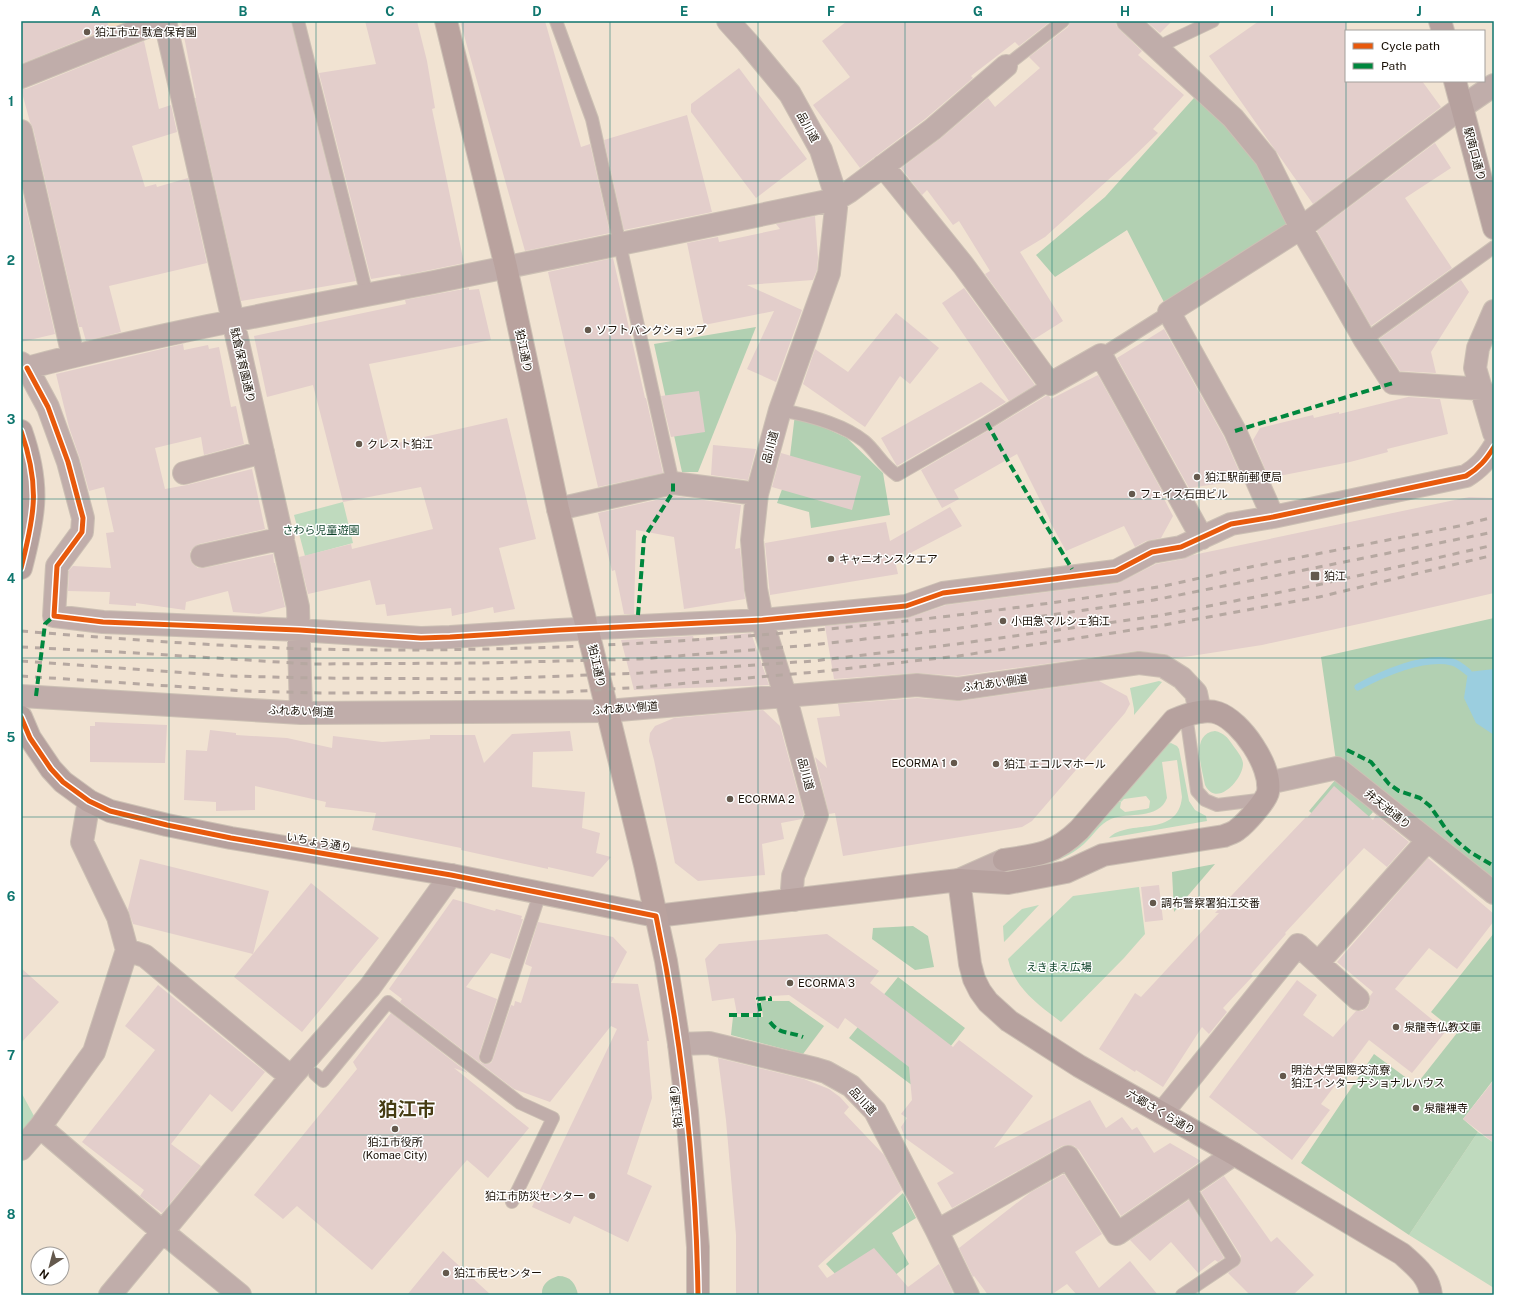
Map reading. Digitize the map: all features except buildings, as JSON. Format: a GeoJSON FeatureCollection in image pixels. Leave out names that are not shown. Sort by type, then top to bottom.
{"type":"FeatureCollection","features":[{"type":"Feature","properties":{"kind":"main road","name":"狛江通り"},"geometry":{"type":"LineString","coordinates":[[446,21],[506,267],[558,509],[588,629],[666,961],[679,1044],[687,1111],[696,1226],[698,1295]]}},
{"type":"Feature","properties":{"kind":"street"},"geometry":{"type":"LineString","coordinates":[[21,77],[161,21]]}},
{"type":"Feature","properties":{"kind":"street","name":"駄倉保育園通り"},"geometry":{"type":"LineString","coordinates":[[165,21],[298,607],[301,713]]}},
{"type":"Feature","properties":{"kind":"street","name":"品川道"},"geometry":{"type":"LineString","coordinates":[[728,21],[747,32],[790,94],[821,150],[837,199],[829,272],[780,410],[757,494],[752,540],[756,589],[762,620],[785,695],[817,815],[793,876],[792,889],[794,900]]}},
{"type":"Feature","properties":{"kind":"street"},"geometry":{"type":"LineString","coordinates":[[1128,21],[1234,118],[1266,158],[1301,228],[1365,340],[1394,383],[1482,390]]}},
{"type":"Feature","properties":{"kind":"street"},"geometry":{"type":"LineString","coordinates":[[1006,66],[933,129],[837,199],[621,244],[233,321],[24,366],[48,407],[68,462],[83,518],[82,532],[57,566],[54,616],[103,622],[299,630],[421,638],[762,620],[906,606],[942,593],[1116,571],[1152,552],[1181,547],[1231,524],[1273,517],[1466,476],[1484,463],[1494,447]]}},
{"type":"Feature","properties":{"kind":"street","name":"駅南口通り"},"geometry":{"type":"LineString","coordinates":[[1455,82],[1494,228]]}},
{"type":"Feature","properties":{"kind":"street"},"geometry":{"type":"LineString","coordinates":[[1273,517],[1235,431],[1169,312],[1301,228],[1462,107],[1494,85]]}},
{"type":"Feature","properties":{"kind":"street"},"geometry":{"type":"LineString","coordinates":[[21,131],[73,356]]}},
{"type":"Feature","properties":{"kind":"street"},"geometry":{"type":"LineString","coordinates":[[882,166],[963,265],[1050,384],[1101,355],[1202,538]]}},
{"type":"Feature","properties":{"kind":"street"},"geometry":{"type":"LineString","coordinates":[[1493,316],[1478,348],[1475,368],[1494,433]]}},
{"type":"Feature","properties":{"kind":"street"},"geometry":{"type":"LineString","coordinates":[[21,431],[31,466],[34,486],[34,508],[21,568]]}},
{"type":"Feature","properties":{"kind":"street"},"geometry":{"type":"LineString","coordinates":[[184,473],[263,452]]}},
{"type":"Feature","properties":{"kind":"street"},"geometry":{"type":"LineString","coordinates":[[558,509],[673,483],[757,494]]}},
{"type":"Feature","properties":{"kind":"street"},"geometry":{"type":"LineString","coordinates":[[202,556],[283,538]]}},
{"type":"Feature","properties":{"kind":"street","name":"ふれあい側道"},"geometry":{"type":"LineString","coordinates":[[21,696],[301,713],[607,711],[916,685],[958,689],[1139,663],[1163,666],[1182,678],[1196,693],[1193,714]]}},
{"type":"Feature","properties":{"kind":"street"},"geometry":{"type":"LineString","coordinates":[[959,880],[1004,860],[1044,853],[1056,849],[1070,839],[1079,830],[1174,720],[1193,714],[1206,711],[1218,713],[1231,720],[1245,734],[1264,766],[1267,791]]}},
{"type":"Feature","properties":{"kind":"street","name":"いちょう通り"},"geometry":{"type":"LineString","coordinates":[[21,717],[30,738],[51,768],[63,782],[89,801],[110,811],[231,838],[451,875],[656,916],[959,880],[1008,883],[1066,872],[1103,855],[1224,836],[1237,830],[1267,791]]}},
{"type":"Feature","properties":{"kind":"street","name":"弁天池通り"},"geometry":{"type":"LineString","coordinates":[[1267,791],[1336,768],[1494,894]]}},
{"type":"Feature","properties":{"kind":"street"},"geometry":{"type":"LineString","coordinates":[[21,1149],[40,1127],[94,1052],[127,950],[118,917],[82,842],[89,801]]}},
{"type":"Feature","properties":{"kind":"street"},"geometry":{"type":"LineString","coordinates":[[1318,963],[1427,841]]}},
{"type":"Feature","properties":{"kind":"street"},"geometry":{"type":"LineString","coordinates":[[110,1295],[291,1078],[370,987],[451,875]]}},
{"type":"Feature","properties":{"kind":"street","name":"六郷さくら通り"},"geometry":{"type":"LineString","coordinates":[[959,880],[970,964],[976,982],[980,991],[988,1002],[1009,1021],[1079,1066],[1234,1154],[1402,1254],[1424,1274],[1430,1288],[1431,1295]]}},
{"type":"Feature","properties":{"kind":"street"},"geometry":{"type":"LineString","coordinates":[[1162,1113],[1298,945],[1358,999]]}},
{"type":"Feature","properties":{"kind":"street"},"geometry":{"type":"LineString","coordinates":[[127,950],[145,956],[291,1078]]}},
{"type":"Feature","properties":{"kind":"street","name":"品川道"},"geometry":{"type":"LineString","coordinates":[[679,1044],[709,1043],[808,1067],[826,1072],[850,1086],[875,1111],[937,1231],[968,1295]]}},
{"type":"Feature","properties":{"kind":"street"},"geometry":{"type":"LineString","coordinates":[[40,1127],[163,1232],[240,1295]]}},
{"type":"Feature","properties":{"kind":"street"},"geometry":{"type":"LineString","coordinates":[[937,1231],[1068,1156],[1117,1234],[1234,1154]]}},
{"type":"Feature","properties":{"kind":"lane"},"geometry":{"type":"LineString","coordinates":[[298,21],[367,295]]}},
{"type":"Feature","properties":{"kind":"lane"},"geometry":{"type":"LineString","coordinates":[[556,21],[592,119],[673,483]]}},
{"type":"Feature","properties":{"kind":"lane"},"geometry":{"type":"LineString","coordinates":[[1006,66],[1063,21]]}},
{"type":"Feature","properties":{"kind":"lane"},"geometry":{"type":"LineString","coordinates":[[1156,48],[1213,21]]}},
{"type":"Feature","properties":{"kind":"lane"},"geometry":{"type":"LineString","coordinates":[[1365,340],[1494,247]]}},
{"type":"Feature","properties":{"kind":"lane"},"geometry":{"type":"LineString","coordinates":[[1101,355],[1169,312]]}},
{"type":"Feature","properties":{"kind":"lane"},"geometry":{"type":"LineString","coordinates":[[780,410],[808,415],[851,433],[865,442],[890,471],[897,475],[987,423],[1050,384]]}},
{"type":"Feature","properties":{"kind":"lane"},"geometry":{"type":"LineString","coordinates":[[1193,714],[1197,791],[1205,800],[1217,805],[1267,791]]}},
{"type":"Feature","properties":{"kind":"lane"},"geometry":{"type":"LineString","coordinates":[[486,1058],[540,893]]}},
{"type":"Feature","properties":{"kind":"lane"},"geometry":{"type":"LineString","coordinates":[[315,1074],[323,1081],[388,1002],[520,1103],[552,1118],[512,1202]]}},
{"type":"Feature","properties":{"kind":"lane"},"geometry":{"type":"LineString","coordinates":[[1182,1295],[1234,1260],[1188,1185]]}},
{"type":"Feature","properties":{"kind":"shaded area","name":"狛江市立 駄倉保育園"},"geometry":{"type":"Polygon","coordinates":[[[68,21],[134,21],[74,42],[68,21]]]}},
{"type":"Feature","properties":{"kind":"green space"},"geometry":{"type":"Polygon","coordinates":[[[1202,89],[1233,118],[1301,228],[1169,312],[1127,230],[1055,277],[1036,255],[1105,197],[1202,89]]]}},
{"type":"Feature","properties":{"kind":"green space"},"geometry":{"type":"Polygon","coordinates":[[[756,327],[698,472],[682,472],[654,344],[756,327]]]}},
{"type":"Feature","properties":{"kind":"green space"},"geometry":{"type":"Polygon","coordinates":[[[795,414],[847,438],[883,473],[890,515],[811,528],[809,512],[777,503],[788,473],[795,414]]]}},
{"type":"Feature","properties":{"kind":"green space","name":"さわら児童遊園"},"geometry":{"type":"Polygon","coordinates":[[[343,502],[353,543],[305,556],[294,515],[343,502]]]}},
{"type":"Feature","properties":{"kind":"green space"},"geometry":{"type":"Polygon","coordinates":[[[1494,618],[1494,893],[1337,768],[1321,657],[1494,618]]]}},
{"type":"Feature","properties":{"kind":"green space"},"geometry":{"type":"Polygon","coordinates":[[[1159,681],[1162,682],[1134,715],[1130,688],[1159,681]]]}},
{"type":"Feature","properties":{"kind":"green space"},"geometry":{"type":"Polygon","coordinates":[[[1215,731],[1227,737],[1240,755],[1243,763],[1242,769],[1235,783],[1223,793],[1216,794],[1210,792],[1205,785],[1200,761],[1200,745],[1202,738],[1207,733],[1215,731]]]}},
{"type":"Feature","properties":{"kind":"green space"},"geometry":{"type":"Polygon","coordinates":[[[1171,743],[1179,749],[1189,801],[1195,810],[1206,816],[1207,821],[1109,838],[1117,832],[1162,823],[1172,818],[1178,810],[1182,797],[1177,760],[1162,762],[1167,798],[1163,805],[1157,810],[1111,819],[1100,827],[1077,850],[1069,855],[1046,864],[1020,869],[1019,866],[1118,801],[1121,802],[1119,800],[1167,744],[1171,743]],[[1146,796],[1124,799],[1121,802],[1120,808],[1125,812],[1149,808],[1150,801],[1146,796]]]}},
{"type":"Feature","properties":{"kind":"green space"},"geometry":{"type":"Polygon","coordinates":[[[1336,779],[1373,812],[1346,843],[1309,811],[1336,779]]]}},
{"type":"Feature","properties":{"kind":"green space"},"geometry":{"type":"Polygon","coordinates":[[[1215,864],[1174,912],[1172,872],[1215,864]]]}},
{"type":"Feature","properties":{"kind":"green space","name":"えきまえ広場"},"geometry":{"type":"Polygon","coordinates":[[[1139,887],[1145,934],[1124,958],[1061,1022],[1028,995],[1016,979],[1008,959],[1073,896],[1139,887]]]}},
{"type":"Feature","properties":{"kind":"green space"},"geometry":{"type":"Polygon","coordinates":[[[1039,905],[1004,942],[1003,926],[1022,909],[1039,905]]]}},
{"type":"Feature","properties":{"kind":"green space"},"geometry":{"type":"Polygon","coordinates":[[[913,926],[928,936],[934,967],[915,970],[872,939],[873,928],[913,926]]]}},
{"type":"Feature","properties":{"kind":"green space","name":"泉龍禅寺"},"geometry":{"type":"Polygon","coordinates":[[[1494,933],[1494,1079],[1463,1119],[1478,1132],[1409,1235],[1301,1163],[1374,1054],[1416,1085],[1457,1033],[1431,1012],[1494,933]]]}},
{"type":"Feature","properties":{"kind":"green space"},"geometry":{"type":"Polygon","coordinates":[[[898,977],[965,1028],[917,1089],[849,1038],[898,977]]]}},
{"type":"Feature","properties":{"kind":"green space"},"geometry":{"type":"Polygon","coordinates":[[[761,1001],[789,1001],[824,1026],[803,1054],[731,1035],[733,1017],[763,1017],[761,1001]]]}},
{"type":"Feature","properties":{"kind":"green space"},"geometry":{"type":"Polygon","coordinates":[[[21,1092],[40,1127],[21,1149],[21,1092]]]}},
{"type":"Feature","properties":{"kind":"green space"},"geometry":{"type":"Polygon","coordinates":[[[1478,1132],[1494,1143],[1494,1288],[1409,1235],[1478,1132]]]}},
{"type":"Feature","properties":{"kind":"green space"},"geometry":{"type":"Polygon","coordinates":[[[903,1193],[916,1218],[892,1233],[909,1264],[878,1289],[881,1295],[838,1277],[826,1264],[903,1193]]]}},
{"type":"Feature","properties":{"kind":"green space"},"geometry":{"type":"Polygon","coordinates":[[[558,1276],[563,1276],[570,1279],[576,1287],[578,1295],[542,1295],[546,1282],[558,1276]]]}},
{"type":"Feature","properties":{"kind":"water"},"geometry":{"type":"Polygon","coordinates":[[[1494,669],[1494,735],[1476,723],[1464,698],[1468,672],[1494,669]]]}},
{"type":"Feature","properties":{"kind":"waterway"},"geometry":{"type":"LineString","coordinates":[[1358,687],[1404,667],[1429,661],[1452,662],[1468,672]]}},
{"type":"Feature","properties":{"kind":"railway"},"geometry":{"type":"LineString","coordinates":[[21,631],[239,646],[311,649],[416,650],[625,644],[730,637],[938,617],[1042,604],[1156,587],[1459,526],[1494,517]]}},
{"type":"Feature","properties":{"kind":"railway"},"geometry":{"type":"LineString","coordinates":[[21,647],[310,664],[483,663],[640,659],[812,645],[954,629],[1154,600],[1494,532]]}},
{"type":"Feature","properties":{"kind":"railway"},"geometry":{"type":"LineString","coordinates":[[21,661],[229,676],[489,679],[640,673],[813,661],[957,644],[1157,616],[1317,585],[1494,545]]}},
{"type":"Feature","properties":{"kind":"railway"},"geometry":{"type":"LineString","coordinates":[[21,676],[244,691],[320,693],[567,692],[643,687],[816,672],[958,656],[1159,626],[1319,597],[1494,555]]}},
{"type":"Feature","properties":{"kind":"marked path"},"geometry":{"type":"LineString","coordinates":[[1235,431],[1393,383]]}},
{"type":"Feature","properties":{"kind":"marked path"},"geometry":{"type":"LineString","coordinates":[[987,423],[1072,569]]}},
{"type":"Feature","properties":{"kind":"marked path"},"geometry":{"type":"LineString","coordinates":[[638,615],[644,538],[673,492],[673,483]]}},
{"type":"Feature","properties":{"kind":"marked path"},"geometry":{"type":"LineString","coordinates":[[36,696],[45,624],[54,616]]}},
{"type":"Feature","properties":{"kind":"marked path"},"geometry":{"type":"LineString","coordinates":[[1347,750],[1371,762],[1389,784],[1399,791],[1420,798],[1430,806],[1448,832],[1459,843],[1470,852],[1494,866]]}},
{"type":"Feature","properties":{"kind":"marked path"},"geometry":{"type":"LineString","coordinates":[[729,1015],[761,1015],[758,999],[770,998],[770,1001]]}},
{"type":"Feature","properties":{"kind":"marked path"},"geometry":{"type":"LineString","coordinates":[[770,1022],[781,1031],[803,1037]]}},
{"type":"Feature","properties":{"kind":"cycle path"},"geometry":{"type":"LineString","coordinates":[[27,368],[48,407],[68,462],[83,518],[82,532],[57,566],[54,616],[103,622],[299,630],[421,638],[762,620],[906,606],[943,593],[1116,571],[1152,552],[1181,547],[1231,524],[1273,517],[1466,476],[1482,463],[1494,447]]}},
{"type":"Feature","properties":{"kind":"cycle path"},"geometry":{"type":"LineString","coordinates":[[21,431],[27,450],[33,484],[30,531],[21,568]]}},
{"type":"Feature","properties":{"kind":"cycle path"},"geometry":{"type":"LineString","coordinates":[[21,717],[30,738],[51,769],[63,782],[89,801],[110,811],[167,825],[231,838],[451,875],[656,916],[673,1010],[686,1104],[691,1152],[697,1247],[698,1295]]}},
{"type":"Feature","properties":{"kind":"place","name":"狛江市立 駄倉保育園"},"geometry":{"type":"Point","coordinates":[87,32]}},
{"type":"Feature","properties":{"kind":"place","name":"ソフトバンクショップ"},"geometry":{"type":"Point","coordinates":[588,330]}},
{"type":"Feature","properties":{"kind":"place","name":"クレスト狛江"},"geometry":{"type":"Point","coordinates":[359,444]}},
{"type":"Feature","properties":{"kind":"place","name":"狛江駅前郵便局"},"geometry":{"type":"Point","coordinates":[1197,477]}},
{"type":"Feature","properties":{"kind":"place","name":"フェイス石田ビル"},"geometry":{"type":"Point","coordinates":[1132,494]}},
{"type":"Feature","properties":{"kind":"place","name":"キャニオンスクエア"},"geometry":{"type":"Point","coordinates":[831,559]}},
{"type":"Feature","properties":{"kind":"place","name":"狛江"},"geometry":{"type":"Point","coordinates":[1315,576]}},
{"type":"Feature","properties":{"kind":"place","name":"小田急マルシェ狛江"},"geometry":{"type":"Point","coordinates":[1003,621]}},
{"type":"Feature","properties":{"kind":"place","name":"ECORMA 1"},"geometry":{"type":"Point","coordinates":[954,763]}},
{"type":"Feature","properties":{"kind":"place","name":"狛江 エコルマホール"},"geometry":{"type":"Point","coordinates":[996,764]}},
{"type":"Feature","properties":{"kind":"place","name":"ECORMA 2"},"geometry":{"type":"Point","coordinates":[730,799]}},
{"type":"Feature","properties":{"kind":"place","name":"調布警察署狛江交番"},"geometry":{"type":"Point","coordinates":[1153,903]}},
{"type":"Feature","properties":{"kind":"place","name":"ECORMA 3"},"geometry":{"type":"Point","coordinates":[790,983]}},
{"type":"Feature","properties":{"kind":"place","name":"泉龍寺仏教文庫"},"geometry":{"type":"Point","coordinates":[1396,1027]}},
{"type":"Feature","properties":{"kind":"place","name":"明治大学国際交流寮 狛江インターナショナルハウス"},"geometry":{"type":"Point","coordinates":[1283,1076]}},
{"type":"Feature","properties":{"kind":"place","name":"泉龍禅寺"},"geometry":{"type":"Point","coordinates":[1416,1108]}},
{"type":"Feature","properties":{"kind":"place","name":"狛江市役所 (Komae City)"},"geometry":{"type":"Point","coordinates":[395,1129]}},
{"type":"Feature","properties":{"kind":"place","name":"狛江市防災センター"},"geometry":{"type":"Point","coordinates":[592,1196]}},
{"type":"Feature","properties":{"kind":"place","name":"狛江市民センター"},"geometry":{"type":"Point","coordinates":[446,1273]}},
{"type":"Feature","properties":{"kind":"district","name":"狛江市"},"geometry":{"type":"Point","coordinates":[407,1109]}}]}
